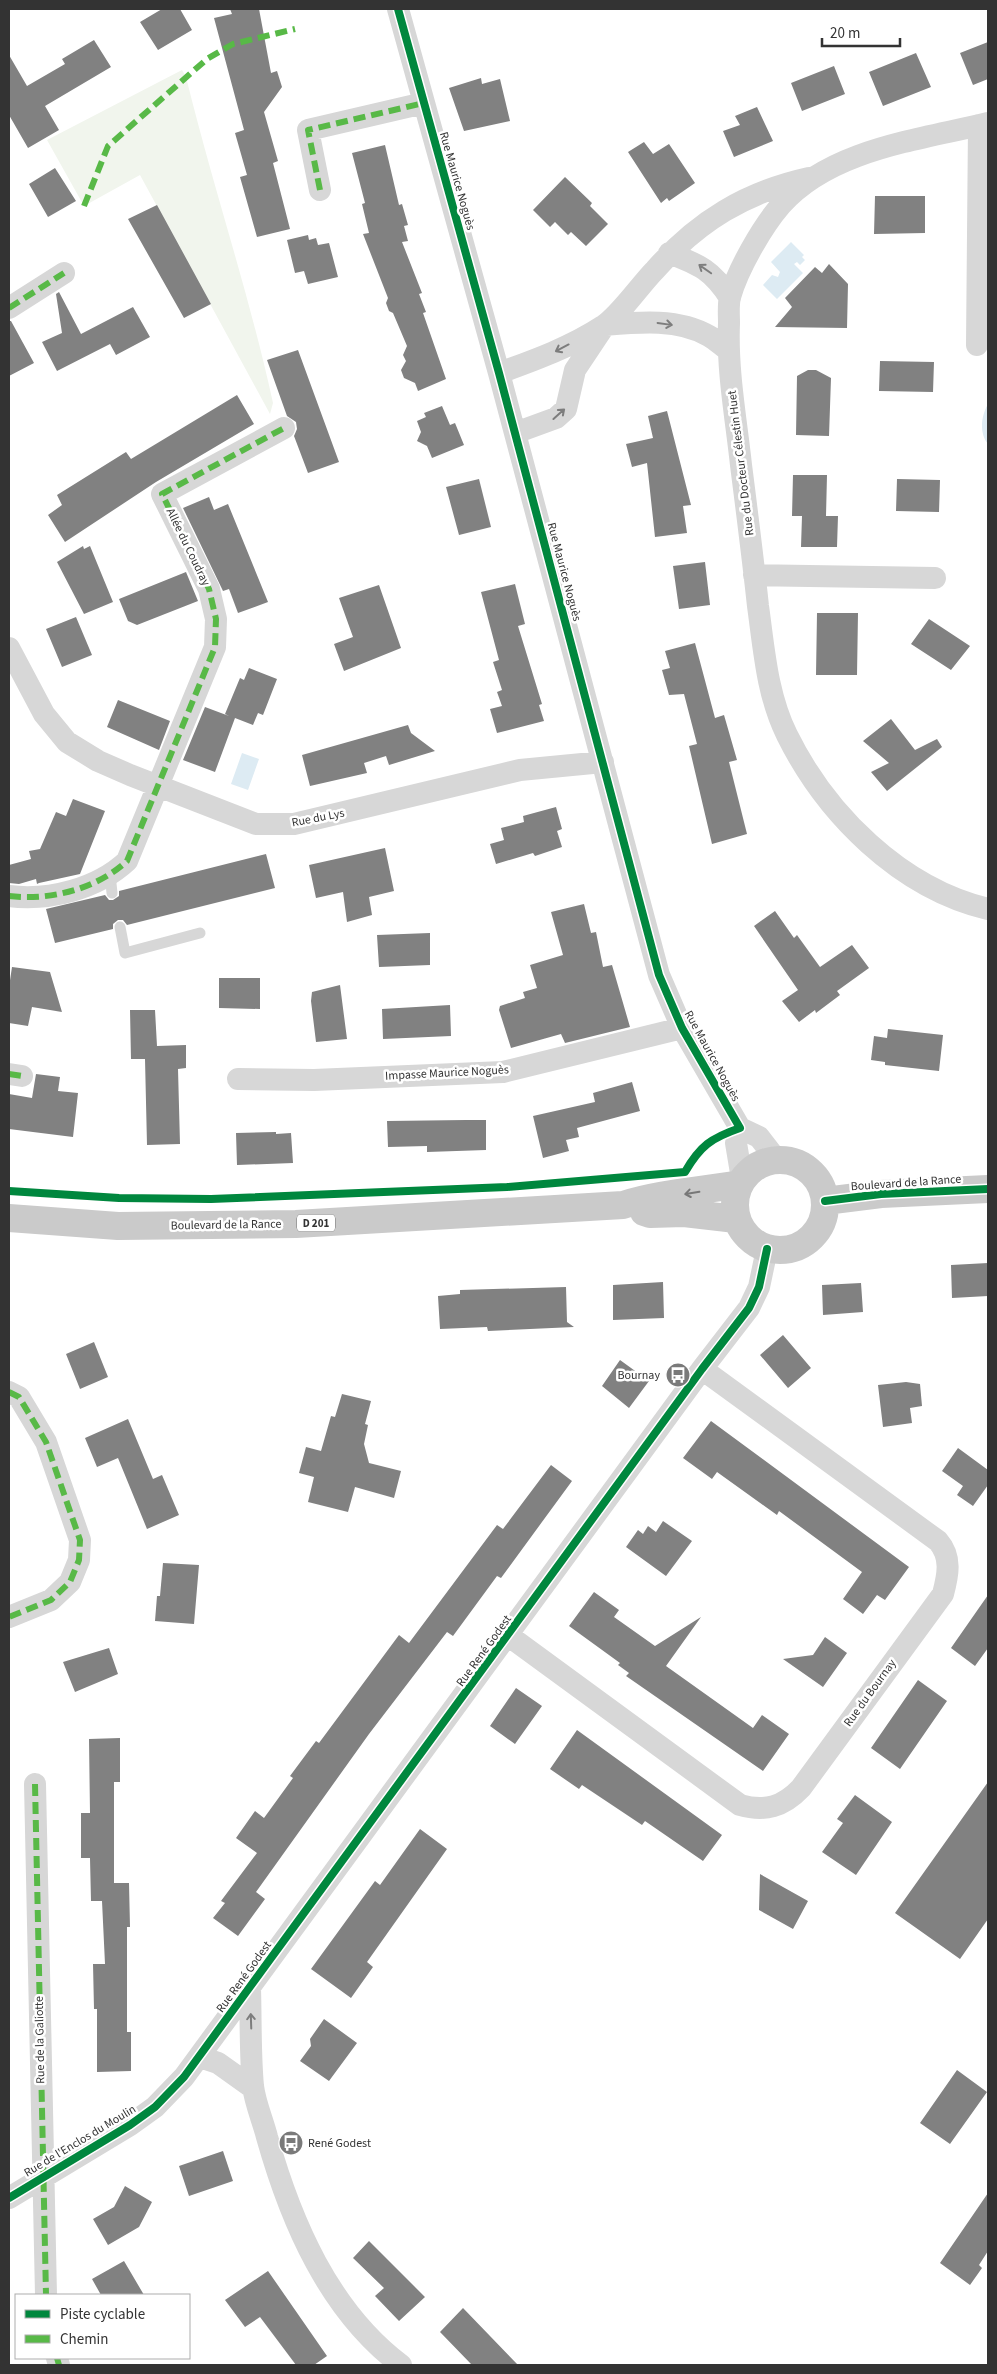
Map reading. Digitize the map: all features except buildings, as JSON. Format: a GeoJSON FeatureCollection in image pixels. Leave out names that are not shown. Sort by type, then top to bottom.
{"type":"FeatureCollection","features":[{"type":"Feature","properties":{"kind":"main road"},"geometry":{"type":"LineString","coordinates":[[776,1160],[790,1161],[803,1166],[814,1175],[822,1187],[825,1201],[824,1215],[819,1229],[809,1240],[789,1250],[767,1250],[754,1243],[743,1233],[736,1219],[734,1203],[741,1182],[752,1169],[763,1163],[776,1160]]}},
{"type":"Feature","properties":{"kind":"main road","name":"Boulevard de la Rance"},"geometry":{"type":"LineString","coordinates":[[9,1218],[118,1226],[296,1224],[624,1206],[649,1197],[684,1194],[741,1182]]}},
{"type":"Feature","properties":{"kind":"main road","name":"Boulevard de la Rance"},"geometry":{"type":"LineString","coordinates":[[825,1201],[881,1194],[988,1188]]}},
{"type":"Feature","properties":{"kind":"main road","name":"Boulevard de la Rance"},"geometry":{"type":"LineString","coordinates":[[624,1206],[650,1214],[684,1213],[736,1219]]}},
{"type":"Feature","properties":{"kind":"street","name":"Rue Maurice Noguès"},"geometry":{"type":"LineString","coordinates":[[398,9],[500,373],[659,974],[682,1028],[740,1128]]}},
{"type":"Feature","properties":{"kind":"street"},"geometry":{"type":"LineString","coordinates":[[320,190],[308,130],[424,103]]}},
{"type":"Feature","properties":{"kind":"street","name":"Rue du Docteur Célestin Huet"},"geometry":{"type":"LineString","coordinates":[[977,345],[984,124],[839,162],[811,178],[781,205],[755,242],[730,298],[728,350],[764,651],[776,711],[802,762],[828,800],[868,842],[894,863],[933,887],[988,909]]}},
{"type":"Feature","properties":{"kind":"street","name":"Rue du Docteur Célestin Huet"},"geometry":{"type":"LineString","coordinates":[[515,432],[556,418],[566,408],[576,370],[605,325],[669,254],[722,212],[749,196],[776,186],[811,178]]}},
{"type":"Feature","properties":{"kind":"street"},"geometry":{"type":"LineString","coordinates":[[669,254],[696,264],[718,279],[730,298]]}},
{"type":"Feature","properties":{"kind":"street"},"geometry":{"type":"LineString","coordinates":[[9,308],[64,273]]}},
{"type":"Feature","properties":{"kind":"street","name":"Rue du Docteur Célestin Huet"},"geometry":{"type":"LineString","coordinates":[[500,373],[550,355],[605,325],[661,323],[687,328],[709,336],[728,350]]}},
{"type":"Feature","properties":{"kind":"street","name":"Allée du Coudray"},"geometry":{"type":"LineString","coordinates":[[158,787],[215,647],[216,619],[209,589],[162,494],[284,428]]}},
{"type":"Feature","properties":{"kind":"street"},"geometry":{"type":"LineString","coordinates":[[754,575],[935,578]]}},
{"type":"Feature","properties":{"kind":"street","name":"Rue du Lys"},"geometry":{"type":"LineString","coordinates":[[9,648],[44,714],[67,742],[98,761],[158,787],[256,824],[294,824],[520,770],[603,762]]}},
{"type":"Feature","properties":{"kind":"street"},"geometry":{"type":"LineString","coordinates":[[9,896],[31,899],[92,885],[111,884],[127,861],[158,787]]}},
{"type":"Feature","properties":{"kind":"street","name":"Impasse Maurice Noguès"},"geometry":{"type":"LineString","coordinates":[[238,1079],[314,1080],[503,1072],[682,1028]]}},
{"type":"Feature","properties":{"kind":"street"},"geometry":{"type":"LineString","coordinates":[[741,1182],[736,1143],[740,1128],[759,1137],[776,1160]]}},
{"type":"Feature","properties":{"kind":"street","name":"Rue René Godest"},"geometry":{"type":"LineString","coordinates":[[200,2057],[702,1369],[750,1308],[759,1287],[767,1250]]}},
{"type":"Feature","properties":{"kind":"street","name":"Rue du Bournay"},"geometry":{"type":"LineString","coordinates":[[509,1636],[740,1805],[755,1809],[778,1806],[790,1799],[801,1788],[943,1594],[949,1572],[945,1549],[938,1541],[702,1369]]}},
{"type":"Feature","properties":{"kind":"street"},"geometry":{"type":"LineString","coordinates":[[9,1392],[19,1397],[46,1442],[80,1540],[79,1560],[70,1582],[51,1600],[9,1617]]}},
{"type":"Feature","properties":{"kind":"street","name":"Rue de la Galiotte"},"geometry":{"type":"LineString","coordinates":[[35,1784],[46,2294]]}},
{"type":"Feature","properties":{"kind":"street","name":"Rue René Godest"},"geometry":{"type":"LineString","coordinates":[[250,1988],[253,2088],[282,2191],[320,2271],[354,2320],[386,2354],[401,2365]]}},
{"type":"Feature","properties":{"kind":"street","name":"Rue René Godest"},"geometry":{"type":"LineString","coordinates":[[221,2029],[252,2055]]}},
{"type":"Feature","properties":{"kind":"street"},"geometry":{"type":"LineString","coordinates":[[200,2057],[218,2063],[253,2088]]}},
{"type":"Feature","properties":{"kind":"street","name":"Rue de l'Enclos du Moulin"},"geometry":{"type":"LineString","coordinates":[[9,2198],[130,2125],[155,2107],[200,2057]]}},
{"type":"Feature","properties":{"kind":"lane"},"geometry":{"type":"LineString","coordinates":[[120,927],[125,953],[200,933]]}},
{"type":"Feature","properties":{"kind":"shaded area"},"geometry":{"type":"Polygon","coordinates":[[[182,70],[186,77],[253,321],[273,403],[270,414],[140,175],[84,206],[47,140],[182,70]]]}},
{"type":"Feature","properties":{"kind":"shaded area"},"geometry":{"type":"Polygon","coordinates":[[[791,242],[804,255],[802,257],[805,260],[800,265],[797,262],[794,264],[803,273],[777,299],[763,285],[772,275],[778,277],[780,272],[771,262],[791,242]]]}},
{"type":"Feature","properties":{"kind":"shaded area"},"geometry":{"type":"Polygon","coordinates":[[[988,404],[988,444],[983,435],[982,424],[988,404]]]}},
{"type":"Feature","properties":{"kind":"shaded area"},"geometry":{"type":"Polygon","coordinates":[[[242,753],[259,759],[248,790],[231,784],[242,753]]]}},
{"type":"Feature","properties":{"kind":"marked path"},"geometry":{"type":"LineString","coordinates":[[84,206],[108,146],[207,59],[233,44],[295,29]]}},
{"type":"Feature","properties":{"kind":"marked path"},"geometry":{"type":"LineString","coordinates":[[320,190],[308,130],[424,103]]}},
{"type":"Feature","properties":{"kind":"marked path"},"geometry":{"type":"LineString","coordinates":[[9,308],[64,273]]}},
{"type":"Feature","properties":{"kind":"marked path"},"geometry":{"type":"LineString","coordinates":[[9,896],[40,897],[72,891],[102,879],[127,861],[215,647],[216,619],[209,589],[162,494],[284,428]]}},
{"type":"Feature","properties":{"kind":"marked path"},"geometry":{"type":"LineString","coordinates":[[9,1074],[22,1076]]}},
{"type":"Feature","properties":{"kind":"marked path"},"geometry":{"type":"LineString","coordinates":[[9,1392],[19,1397],[46,1442],[80,1540],[79,1560],[70,1582],[51,1600],[9,1617]]}},
{"type":"Feature","properties":{"kind":"marked path"},"geometry":{"type":"LineString","coordinates":[[35,1784],[46,2294]]}},
{"type":"Feature","properties":{"kind":"marked path"},"geometry":{"type":"LineString","coordinates":[[57,2359],[59,2365]]}},
{"type":"Feature","properties":{"kind":"cycle path"},"geometry":{"type":"LineString","coordinates":[[9,1191],[119,1198],[211,1199],[507,1187],[685,1172],[701,1149],[707,1144],[721,1135],[740,1128],[682,1028],[659,975],[499,373],[398,9]]}},
{"type":"Feature","properties":{"kind":"cycle path"},"geometry":{"type":"LineString","coordinates":[[825,1201],[881,1194],[988,1189]]}},
{"type":"Feature","properties":{"kind":"cycle path"},"geometry":{"type":"LineString","coordinates":[[9,2198],[130,2125],[155,2107],[184,2077],[702,1369],[749,1308],[759,1287],[767,1249]]}},
{"type":"Feature","properties":{"kind":"place","name":"Bournay"},"geometry":{"type":"Point","coordinates":[678,1375]}},
{"type":"Feature","properties":{"kind":"place","name":"René Godest"},"geometry":{"type":"Point","coordinates":[291,2143]}}]}
